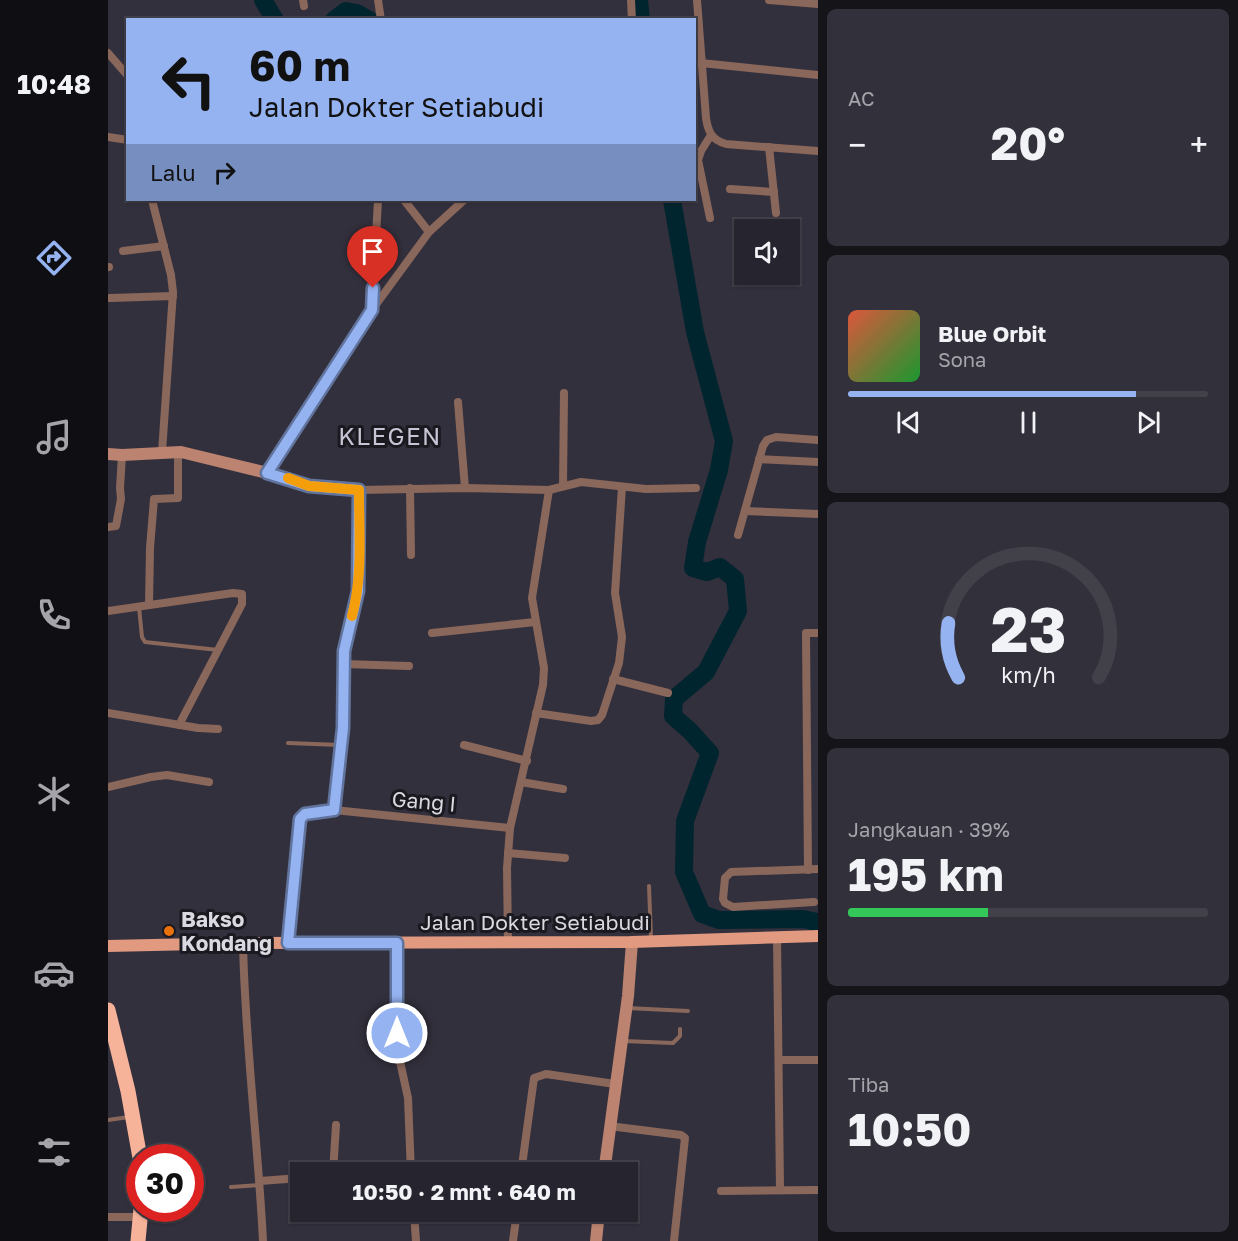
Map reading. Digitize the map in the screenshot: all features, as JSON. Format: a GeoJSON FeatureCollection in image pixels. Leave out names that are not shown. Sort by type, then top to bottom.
{"type":"FeatureCollection","features":[{"type":"Feature","properties":{"kind":"highway"},"geometry":{"type":"LineString","coordinates":[[108,1012],[113,1049],[133,1117],[138,1144]]}},
{"type":"Feature","properties":{"kind":"highway"},"geometry":{"type":"LineString","coordinates":[[138,1241],[140,1222]]}},
{"type":"Feature","properties":{"kind":"main road","name":"Jalan Dokter Setiabudi"},"geometry":{"type":"LineString","coordinates":[[108,946],[243,943],[632,942],[813,936]]}},
{"type":"Feature","properties":{"kind":"street"},"geometry":{"type":"LineString","coordinates":[[378,0],[381,16]]}},
{"type":"Feature","properties":{"kind":"street"},"geometry":{"type":"LineString","coordinates":[[631,0],[632,18]]}},
{"type":"Feature","properties":{"kind":"street"},"geometry":{"type":"LineString","coordinates":[[697,0],[706,118],[711,135],[718,142],[726,144],[818,150]]}},
{"type":"Feature","properties":{"kind":"street"},"geometry":{"type":"LineString","coordinates":[[769,0],[818,4]]}},
{"type":"Feature","properties":{"kind":"street"},"geometry":{"type":"LineString","coordinates":[[108,53],[126,74]]}},
{"type":"Feature","properties":{"kind":"street"},"geometry":{"type":"LineString","coordinates":[[701,63],[818,75]]}},
{"type":"Feature","properties":{"kind":"street"},"geometry":{"type":"LineString","coordinates":[[710,218],[698,160],[711,135]]}},
{"type":"Feature","properties":{"kind":"street"},"geometry":{"type":"LineString","coordinates":[[108,137],[126,140]]}},
{"type":"Feature","properties":{"kind":"street"},"geometry":{"type":"LineString","coordinates":[[696,145],[704,146]]}},
{"type":"Feature","properties":{"kind":"street"},"geometry":{"type":"LineString","coordinates":[[769,147],[776,213]]}},
{"type":"Feature","properties":{"kind":"street"},"geometry":{"type":"LineString","coordinates":[[730,189],[774,192]]}},
{"type":"Feature","properties":{"kind":"street"},"geometry":{"type":"LineString","coordinates":[[152,201],[171,275],[173,296],[162,452]]}},
{"type":"Feature","properties":{"kind":"street"},"geometry":{"type":"LineString","coordinates":[[372,310],[378,201]]}},
{"type":"Feature","properties":{"kind":"street"},"geometry":{"type":"LineString","coordinates":[[405,201],[429,232]]}},
{"type":"Feature","properties":{"kind":"street"},"geometry":{"type":"LineString","coordinates":[[267,473],[372,310],[429,232],[463,201]]}},
{"type":"Feature","properties":{"kind":"street"},"geometry":{"type":"LineString","coordinates":[[123,251],[164,246]]}},
{"type":"Feature","properties":{"kind":"street"},"geometry":{"type":"LineString","coordinates":[[110,298],[173,296]]}},
{"type":"Feature","properties":{"kind":"street"},"geometry":{"type":"LineString","coordinates":[[563,486],[564,393]]}},
{"type":"Feature","properties":{"kind":"street"},"geometry":{"type":"LineString","coordinates":[[458,402],[465,488]]}},
{"type":"Feature","properties":{"kind":"street"},"geometry":{"type":"LineString","coordinates":[[738,535],[765,442],[770,438],[818,440]]}},
{"type":"Feature","properties":{"kind":"street"},"geometry":{"type":"LineString","coordinates":[[149,605],[154,500],[178,498],[178,452]]}},
{"type":"Feature","properties":{"kind":"street"},"geometry":{"type":"LineString","coordinates":[[108,454],[178,452],[267,473],[309,486],[359,490],[410,488],[549,490],[581,482],[622,487],[696,488]]}},
{"type":"Feature","properties":{"kind":"street"},"geometry":{"type":"LineString","coordinates":[[108,527],[116,526],[121,499],[122,455]]}},
{"type":"Feature","properties":{"kind":"street"},"geometry":{"type":"LineString","coordinates":[[759,459],[818,462]]}},
{"type":"Feature","properties":{"kind":"street"},"geometry":{"type":"LineString","coordinates":[[536,713],[591,721],[598,720],[602,715],[619,663],[622,637],[615,593],[622,487]]}},
{"type":"Feature","properties":{"kind":"street"},"geometry":{"type":"LineString","coordinates":[[410,488],[411,555]]}},
{"type":"Feature","properties":{"kind":"street"},"geometry":{"type":"LineString","coordinates":[[288,943],[300,819],[305,814],[334,810],[341,745],[344,651],[358,591],[359,490]]}},
{"type":"Feature","properties":{"kind":"street"},"geometry":{"type":"LineString","coordinates":[[508,943],[510,828],[543,685],[544,668],[535,622],[533,587],[549,490]]}},
{"type":"Feature","properties":{"kind":"street"},"geometry":{"type":"LineString","coordinates":[[745,511],[818,513]]}},
{"type":"Feature","properties":{"kind":"street"},"geometry":{"type":"LineString","coordinates":[[108,611],[233,593],[242,594],[242,604],[179,724]]}},
{"type":"Feature","properties":{"kind":"street"},"geometry":{"type":"LineString","coordinates":[[432,633],[535,622]]}},
{"type":"Feature","properties":{"kind":"street"},"geometry":{"type":"LineString","coordinates":[[808,870],[806,633],[818,633]]}},
{"type":"Feature","properties":{"kind":"street"},"geometry":{"type":"LineString","coordinates":[[344,664],[409,666]]}},
{"type":"Feature","properties":{"kind":"street"},"geometry":{"type":"LineString","coordinates":[[613,680],[668,693]]}},
{"type":"Feature","properties":{"kind":"street"},"geometry":{"type":"LineString","coordinates":[[108,713],[218,729]]}},
{"type":"Feature","properties":{"kind":"street"},"geometry":{"type":"LineString","coordinates":[[464,745],[527,761]]}},
{"type":"Feature","properties":{"kind":"street"},"geometry":{"type":"LineString","coordinates":[[108,788],[167,775],[209,782]]}},
{"type":"Feature","properties":{"kind":"street"},"geometry":{"type":"LineString","coordinates":[[521,782],[563,789]]}},
{"type":"Feature","properties":{"kind":"street","name":"Gang I"},"geometry":{"type":"LineString","coordinates":[[334,810],[510,828]]}},
{"type":"Feature","properties":{"kind":"street"},"geometry":{"type":"LineString","coordinates":[[508,853],[565,858]]}},
{"type":"Feature","properties":{"kind":"street"},"geometry":{"type":"LineString","coordinates":[[814,902],[733,907],[725,903],[723,899],[725,878],[731,872],[818,869]]}},
{"type":"Feature","properties":{"kind":"street"},"geometry":{"type":"LineString","coordinates":[[777,937],[780,1190]]}},
{"type":"Feature","properties":{"kind":"street"},"geometry":{"type":"LineString","coordinates":[[605,1162],[627,1008],[632,942]]}},
{"type":"Feature","properties":{"kind":"street"},"geometry":{"type":"LineString","coordinates":[[243,943],[247,1034],[263,1241]]}},
{"type":"Feature","properties":{"kind":"street"},"geometry":{"type":"LineString","coordinates":[[397,943],[398,1052],[408,1098],[411,1162]]}},
{"type":"Feature","properties":{"kind":"street"},"geometry":{"type":"LineString","coordinates":[[779,1060],[818,1060]]}},
{"type":"Feature","properties":{"kind":"street"},"geometry":{"type":"LineString","coordinates":[[523,1162],[534,1078],[546,1074],[615,1084]]}},
{"type":"Feature","properties":{"kind":"street"},"geometry":{"type":"LineString","coordinates":[[334,1162],[336,1125]]}},
{"type":"Feature","properties":{"kind":"street"},"geometry":{"type":"LineString","coordinates":[[609,1126],[681,1135],[684,1138],[674,1241]]}},
{"type":"Feature","properties":{"kind":"street"},"geometry":{"type":"LineString","coordinates":[[260,1183],[290,1179]]}},
{"type":"Feature","properties":{"kind":"street"},"geometry":{"type":"LineString","coordinates":[[721,1191],[818,1190]]}},
{"type":"Feature","properties":{"kind":"street"},"geometry":{"type":"LineString","coordinates":[[108,1217],[126,1215]]}},
{"type":"Feature","properties":{"kind":"street"},"geometry":{"type":"LineString","coordinates":[[415,1222],[416,1241]]}},
{"type":"Feature","properties":{"kind":"street"},"geometry":{"type":"LineString","coordinates":[[513,1241],[516,1222]]}},
{"type":"Feature","properties":{"kind":"street"},"geometry":{"type":"LineString","coordinates":[[596,1241],[598,1222]]}},
{"type":"Feature","properties":{"kind":"lane"},"geometry":{"type":"LineString","coordinates":[[139,606],[142,637],[145,642],[218,650]]}},
{"type":"Feature","properties":{"kind":"lane"},"geometry":{"type":"LineString","coordinates":[[288,743],[341,745]]}},
{"type":"Feature","properties":{"kind":"lane"},"geometry":{"type":"LineString","coordinates":[[649,886],[651,941]]}},
{"type":"Feature","properties":{"kind":"lane"},"geometry":{"type":"LineString","coordinates":[[627,1008],[688,1011]]}},
{"type":"Feature","properties":{"kind":"lane"},"geometry":{"type":"LineString","coordinates":[[622,1041],[673,1043],[680,1036],[680,1029]]}},
{"type":"Feature","properties":{"kind":"lane"},"geometry":{"type":"LineString","coordinates":[[108,1120],[133,1117]]}},
{"type":"Feature","properties":{"kind":"lane"},"geometry":{"type":"LineString","coordinates":[[231,1187],[260,1183]]}},
{"type":"Feature","properties":{"kind":"waterway"},"geometry":{"type":"LineString","coordinates":[[263,0],[274,18]]}},
{"type":"Feature","properties":{"kind":"waterway"},"geometry":{"type":"LineString","coordinates":[[639,0],[641,18]]}},
{"type":"Feature","properties":{"kind":"waterway"},"geometry":{"type":"LineString","coordinates":[[337,18],[346,11],[357,13],[366,18]]}},
{"type":"Feature","properties":{"kind":"waterway"},"geometry":{"type":"LineString","coordinates":[[672,201],[695,332],[724,441],[719,470],[697,542],[693,568],[707,572],[720,567],[735,579],[738,611],[706,672],[674,699],[673,716],[710,753],[685,821],[684,872],[702,914],[719,920],[803,919],[817,922],[818,928]]}},
{"type":"Feature","properties":{"kind":"slow traffic"},"geometry":{"type":"LineString","coordinates":[[288,478],[309,486],[359,490],[358,591],[352,616]]}},
{"type":"Feature","properties":{"kind":"place","name":"Bakso Kondang"},"geometry":{"type":"Point","coordinates":[169,931]}},
{"type":"Feature","properties":{"kind":"district","name":"KLEGEN"},"geometry":{"type":"Point","coordinates":[390,435]}},
{"type":"Feature","properties":{"kind":"route"},"geometry":{"type":"LineString","coordinates":[[373,288],[372,310],[267,473],[309,486],[359,490],[358,591],[344,651],[343,728],[334,810],[305,814],[300,819],[288,943],[397,943],[397,1033]]}}]}
